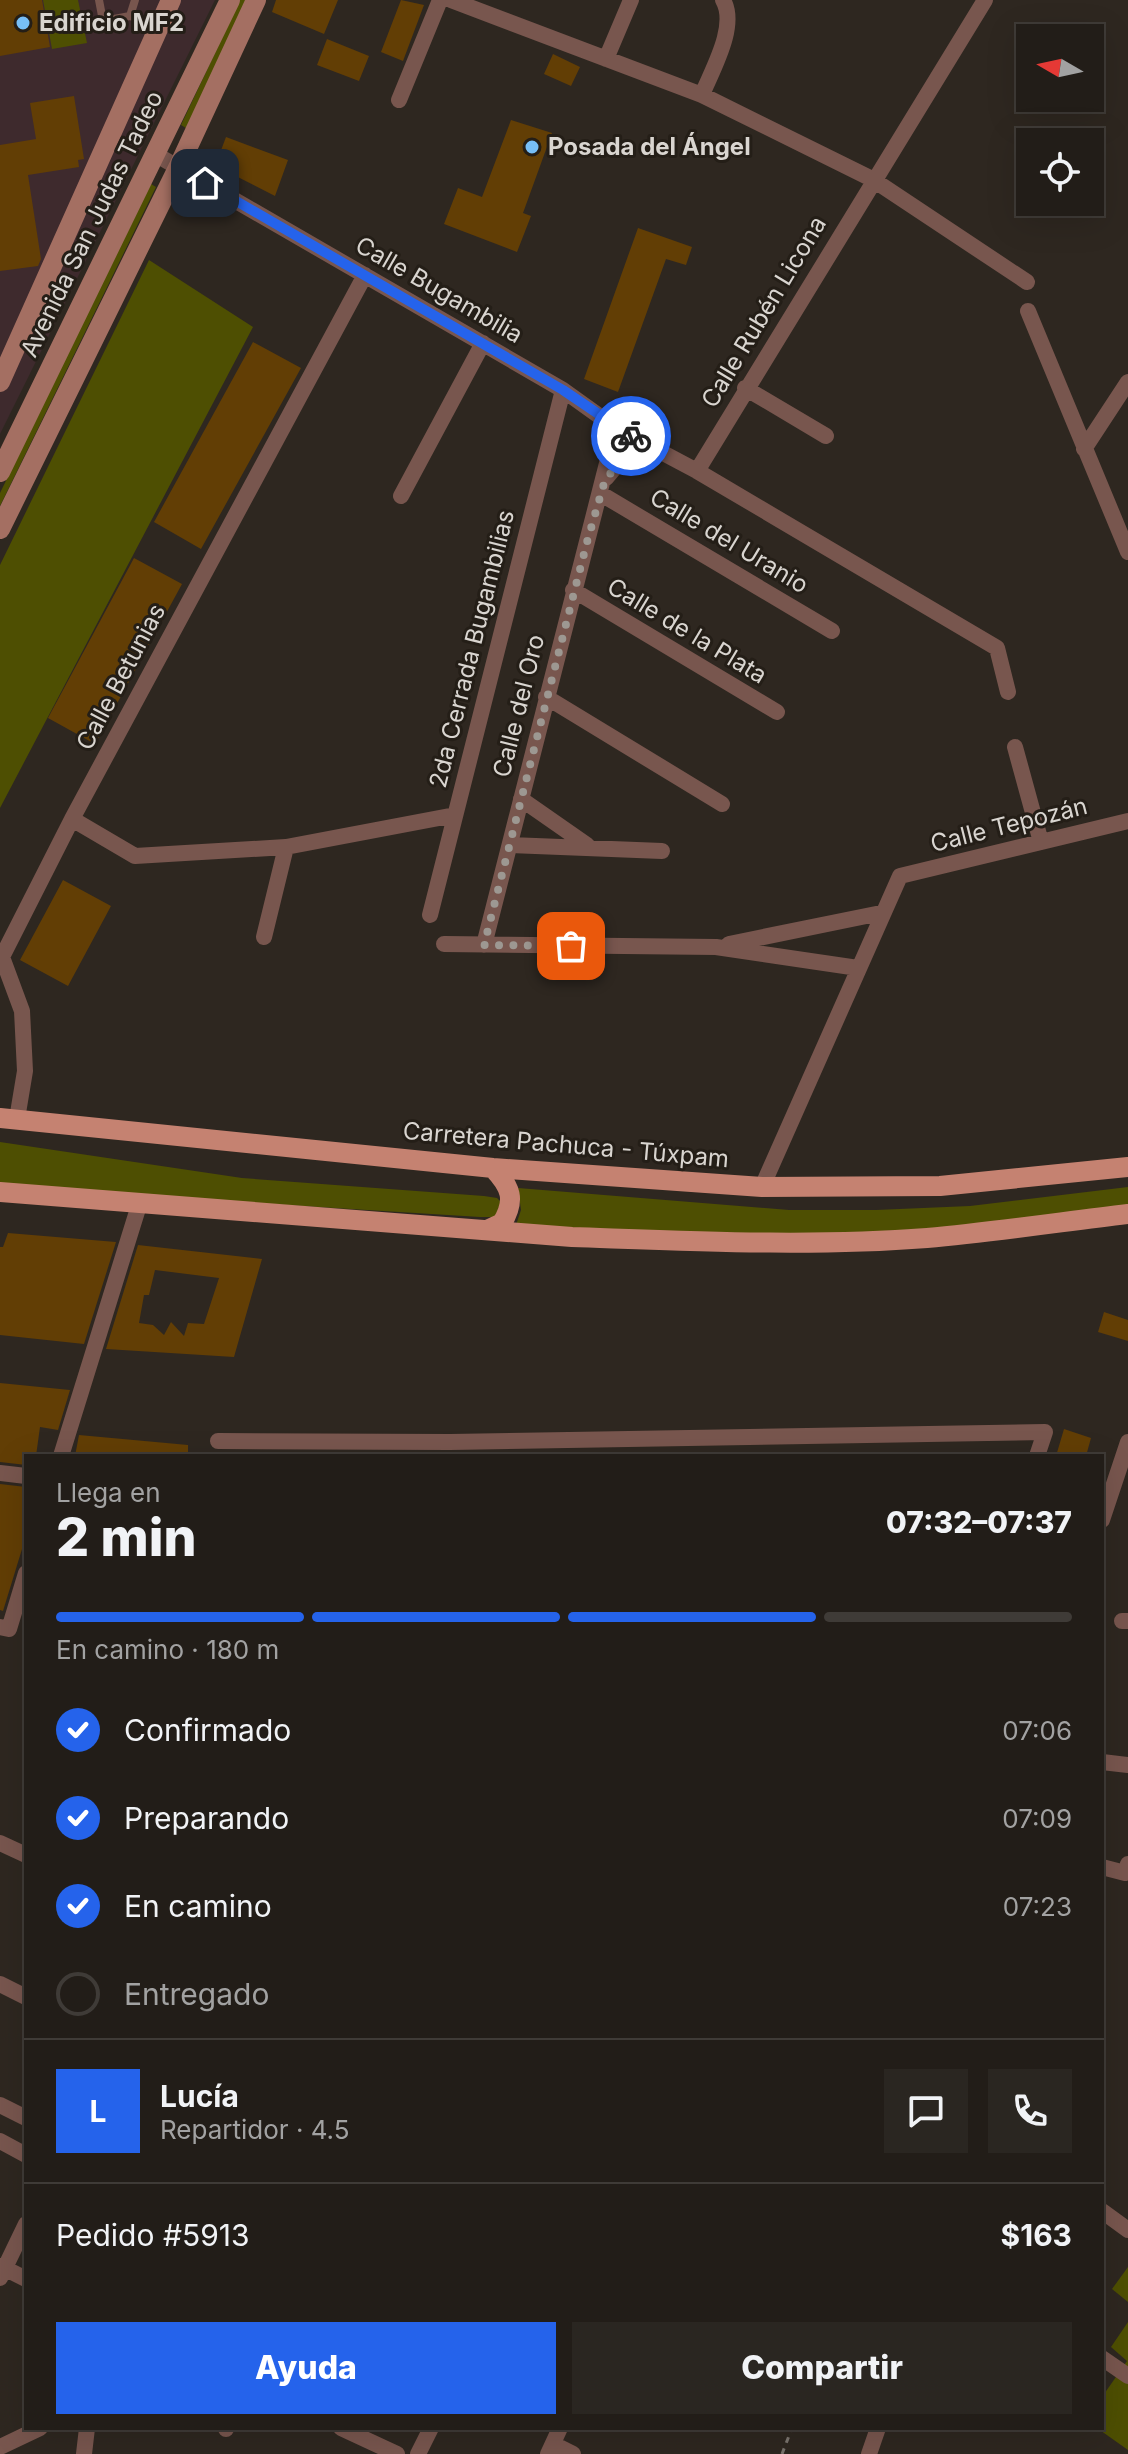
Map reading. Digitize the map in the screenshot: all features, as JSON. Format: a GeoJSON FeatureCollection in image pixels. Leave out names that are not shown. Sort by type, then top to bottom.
{"type":"FeatureCollection","features":[{"type":"Feature","properties":{"kind":"main road","name":"Carretera Pachuca - Túxpam"},"geometry":{"type":"LineString","coordinates":[[9,1118],[493,1168],[762,1187],[940,1186],[1128,1167]]}},
{"type":"Feature","properties":{"kind":"main road"},"geometry":{"type":"LineString","coordinates":[[487,1230],[502,1223],[511,1199],[507,1183],[493,1168]]}},
{"type":"Feature","properties":{"kind":"main road"},"geometry":{"type":"LineString","coordinates":[[0,1192],[487,1230],[661,1240],[830,1242],[927,1238],[1128,1214]]}},
{"type":"Feature","properties":{"kind":"street"},"geometry":{"type":"LineString","coordinates":[[0,382],[171,0]]}},
{"type":"Feature","properties":{"kind":"street","name":"Avenida San Judas Tadeo"},"geometry":{"type":"LineString","coordinates":[[0,472],[230,0]]}},
{"type":"Feature","properties":{"kind":"street"},"geometry":{"type":"LineString","coordinates":[[0,529],[178,168],[256,0]]}},
{"type":"Feature","properties":{"kind":"street"},"geometry":{"type":"LineString","coordinates":[[399,100],[451,0],[702,95],[872,179],[1027,282]]}},
{"type":"Feature","properties":{"kind":"street"},"geometry":{"type":"LineString","coordinates":[[606,59],[631,0]]}},
{"type":"Feature","properties":{"kind":"street"},"geometry":{"type":"LineString","coordinates":[[702,95],[727,29],[727,7],[723,0]]}},
{"type":"Feature","properties":{"kind":"street","name":"Calle Rubén Licona"},"geometry":{"type":"LineString","coordinates":[[697,471],[872,179],[985,0]]}},
{"type":"Feature","properties":{"kind":"street","name":"Calle Bugambilia"},"geometry":{"type":"LineString","coordinates":[[155,154],[563,390],[616,428],[697,471],[997,648],[1008,692]]}},
{"type":"Feature","properties":{"kind":"street","name":"Calle Betunias"},"geometry":{"type":"LineString","coordinates":[[9,1118],[25,1071],[22,1011],[2,957],[72,819],[365,275]]}},
{"type":"Feature","properties":{"kind":"street"},"geometry":{"type":"LineString","coordinates":[[1028,311],[1128,552]]}},
{"type":"Feature","properties":{"kind":"street"},"geometry":{"type":"LineString","coordinates":[[401,496],[483,343]]}},
{"type":"Feature","properties":{"kind":"street"},"geometry":{"type":"LineString","coordinates":[[1084,449],[1128,382]]}},
{"type":"Feature","properties":{"kind":"street"},"geometry":{"type":"LineString","coordinates":[[745,388],[826,436]]}},
{"type":"Feature","properties":{"kind":"street","name":"2da Cerrada Bugambilias"},"geometry":{"type":"LineString","coordinates":[[72,819],[135,856],[286,847],[455,815],[563,390]]}},
{"type":"Feature","properties":{"kind":"street","name":"Calle del Oro"},"geometry":{"type":"LineString","coordinates":[[484,945],[616,428]]}},
{"type":"Feature","properties":{"kind":"street","name":"Calle del Oro"},"geometry":{"type":"LineString","coordinates":[[603,487],[638,440]]}},
{"type":"Feature","properties":{"kind":"street","name":"Calle del Uranio"},"geometry":{"type":"LineString","coordinates":[[603,487],[832,631]]}},
{"type":"Feature","properties":{"kind":"street","name":"Calle de la Plata"},"geometry":{"type":"LineString","coordinates":[[573,590],[777,712]]}},
{"type":"Feature","properties":{"kind":"street"},"geometry":{"type":"LineString","coordinates":[[546,697],[722,804]]}},
{"type":"Feature","properties":{"kind":"street"},"geometry":{"type":"LineString","coordinates":[[1015,747],[1041,842]]}},
{"type":"Feature","properties":{"kind":"street"},"geometry":{"type":"LineString","coordinates":[[521,799],[587,845]]}},
{"type":"Feature","properties":{"kind":"street"},"geometry":{"type":"LineString","coordinates":[[430,915],[455,815]]}},
{"type":"Feature","properties":{"kind":"street","name":"Calle Tepozán"},"geometry":{"type":"LineString","coordinates":[[881,913],[900,876],[1128,821]]}},
{"type":"Feature","properties":{"kind":"street"},"geometry":{"type":"LineString","coordinates":[[510,845],[587,845],[662,851]]}},
{"type":"Feature","properties":{"kind":"street"},"geometry":{"type":"LineString","coordinates":[[264,937],[286,847]]}},
{"type":"Feature","properties":{"kind":"street"},"geometry":{"type":"LineString","coordinates":[[716,947],[881,913]]}},
{"type":"Feature","properties":{"kind":"street"},"geometry":{"type":"LineString","coordinates":[[762,1187],[881,913]]}},
{"type":"Feature","properties":{"kind":"street"},"geometry":{"type":"LineString","coordinates":[[444,944],[716,947],[858,968]]}},
{"type":"Feature","properties":{"kind":"street"},"geometry":{"type":"LineString","coordinates":[[62,1454],[140,1202]]}},
{"type":"Feature","properties":{"kind":"street"},"geometry":{"type":"LineString","coordinates":[[218,1441],[450,1449],[1045,1432],[1038,1454]]}},
{"type":"Feature","properties":{"kind":"street"},"geometry":{"type":"LineString","coordinates":[[752,1439],[753,1454]]}},
{"type":"Feature","properties":{"kind":"street"},"geometry":{"type":"LineString","coordinates":[[1104,1517],[1120,1489],[1128,1442]]}},
{"type":"Feature","properties":{"kind":"street"},"geometry":{"type":"LineString","coordinates":[[0,1473],[24,1476]]}},
{"type":"Feature","properties":{"kind":"street"},"geometry":{"type":"LineString","coordinates":[[5,1628],[24,1578]]}},
{"type":"Feature","properties":{"kind":"street"},"geometry":{"type":"LineString","coordinates":[[1104,1762],[1128,1765]]}},
{"type":"Feature","properties":{"kind":"street"},"geometry":{"type":"LineString","coordinates":[[2,1848],[24,1854]]}},
{"type":"Feature","properties":{"kind":"street"},"geometry":{"type":"LineString","coordinates":[[1104,1868],[1125,1873],[1128,1864]]}},
{"type":"Feature","properties":{"kind":"street"},"geometry":{"type":"LineString","coordinates":[[0,1984],[24,1996]]}},
{"type":"Feature","properties":{"kind":"street"},"geometry":{"type":"LineString","coordinates":[[0,2105],[24,2117]]}},
{"type":"Feature","properties":{"kind":"street"},"geometry":{"type":"LineString","coordinates":[[0,2141],[24,2154]]}},
{"type":"Feature","properties":{"kind":"street"},"geometry":{"type":"LineString","coordinates":[[1104,2212],[1128,2230]]}},
{"type":"Feature","properties":{"kind":"street"},"geometry":{"type":"LineString","coordinates":[[24,2228],[1,2271],[24,2278]]}},
{"type":"Feature","properties":{"kind":"street"},"geometry":{"type":"LineString","coordinates":[[1104,2359],[1128,2376]]}},
{"type":"Feature","properties":{"kind":"street"},"geometry":{"type":"LineString","coordinates":[[0,2447],[36,2430]]}},
{"type":"Feature","properties":{"kind":"street"},"geometry":{"type":"LineString","coordinates":[[84,2454],[87,2430]]}},
{"type":"Feature","properties":{"kind":"street"},"geometry":{"type":"LineString","coordinates":[[345,2430],[397,2454]]}},
{"type":"Feature","properties":{"kind":"street"},"geometry":{"type":"LineString","coordinates":[[418,2454],[430,2430]]}},
{"type":"Feature","properties":{"kind":"street"},"geometry":{"type":"LineString","coordinates":[[869,2454],[877,2430]]}},
{"type":"Feature","properties":{"kind":"street"},"geometry":{"type":"LineString","coordinates":[[554,2442],[573,2454]]}},
{"type":"Feature","properties":{"kind":"lane"},"geometry":{"type":"LineString","coordinates":[[99,0],[103,21],[130,16],[159,26]]}},
{"type":"Feature","properties":{"kind":"lane"},"geometry":{"type":"LineString","coordinates":[[130,16],[135,0]]}},
{"type":"Feature","properties":{"kind":"path"},"geometry":{"type":"LineString","coordinates":[[782,2454],[791,2430]]}},
{"type":"Feature","properties":{"kind":"shaded area"},"geometry":{"type":"Polygon","coordinates":[[[0,0],[215,0],[0,434],[0,0]]]}},
{"type":"Feature","properties":{"kind":"shaded area"},"geometry":{"type":"Polygon","coordinates":[[[43,0],[78,0],[87,43],[52,49],[43,0]]]}},
{"type":"Feature","properties":{"kind":"shaded area"},"geometry":{"type":"Polygon","coordinates":[[[240,0],[247,0],[186,128],[181,125],[240,0]]]}},
{"type":"Feature","properties":{"kind":"shaded area"},"geometry":{"type":"Polygon","coordinates":[[[151,184],[156,187],[0,506],[0,493],[151,184]]]}},
{"type":"Feature","properties":{"kind":"shaded area"},"geometry":{"type":"Polygon","coordinates":[[[149,260],[253,327],[0,808],[0,565],[149,260]]]}},
{"type":"Feature","properties":{"kind":"shaded area"},"geometry":{"type":"Polygon","coordinates":[[[0,1142],[242,1178],[484,1196],[497,1198],[501,1202],[495,1217],[480,1217],[0,1187],[0,1142]]]}},
{"type":"Feature","properties":{"kind":"shaded area"},"geometry":{"type":"Polygon","coordinates":[[[1128,1187],[1128,1207],[970,1226],[785,1237],[515,1228],[521,1210],[518,1188],[789,1210],[876,1210],[970,1206],[1128,1187]]]}},
{"type":"Feature","properties":{"kind":"shaded area"},"geometry":{"type":"Polygon","coordinates":[[[1128,2267],[1128,2302],[1112,2289],[1128,2267]]]}},
{"type":"Feature","properties":{"kind":"shaded area"},"geometry":{"type":"Polygon","coordinates":[[[1128,2322],[1128,2450],[1100,2430],[1104,2430],[1104,2394],[1127,2361],[1111,2347],[1128,2322]]]}},
{"type":"Feature","properties":{"kind":"building","name":"Edificio MF2"},"geometry":{"type":"Polygon","coordinates":[[[0,0],[42,0],[50,47],[0,56],[0,0]]]}},
{"type":"Feature","properties":{"kind":"building"},"geometry":{"type":"Polygon","coordinates":[[[276,0],[338,0],[324,34],[272,12],[276,0]]]}},
{"type":"Feature","properties":{"kind":"building"},"geometry":{"type":"Polygon","coordinates":[[[401,0],[424,5],[403,61],[381,52],[401,0]]]}},
{"type":"Feature","properties":{"kind":"building"},"geometry":{"type":"Polygon","coordinates":[[[327,39],[369,56],[359,81],[317,65],[327,39]]]}},
{"type":"Feature","properties":{"kind":"building"},"geometry":{"type":"Polygon","coordinates":[[[553,54],[580,67],[571,86],[544,74],[553,54]]]}},
{"type":"Feature","properties":{"kind":"building"},"geometry":{"type":"Polygon","coordinates":[[[74,96],[84,159],[78,160],[79,167],[28,175],[41,259],[38,266],[0,271],[0,145],[36,139],[30,103],[74,96]]]}},
{"type":"Feature","properties":{"kind":"building"},"geometry":{"type":"Polygon","coordinates":[[[511,120],[552,133],[523,213],[531,216],[517,252],[444,224],[458,188],[482,197],[511,120]]]}},
{"type":"Feature","properties":{"kind":"building"},"geometry":{"type":"Polygon","coordinates":[[[226,137],[288,160],[275,196],[230,173],[217,161],[226,137]]]}},
{"type":"Feature","properties":{"kind":"building"},"geometry":{"type":"Polygon","coordinates":[[[638,228],[692,247],[686,265],[666,259],[618,392],[584,379],[638,228]]]}},
{"type":"Feature","properties":{"kind":"building"},"geometry":{"type":"Polygon","coordinates":[[[253,342],[301,368],[201,549],[154,522],[253,342]]]}},
{"type":"Feature","properties":{"kind":"building"},"geometry":{"type":"Polygon","coordinates":[[[134,558],[182,584],[95,744],[48,718],[134,558]]]}},
{"type":"Feature","properties":{"kind":"building"},"geometry":{"type":"Polygon","coordinates":[[[63,880],[111,906],[68,986],[20,960],[63,880]]]}},
{"type":"Feature","properties":{"kind":"building"},"geometry":{"type":"Polygon","coordinates":[[[8,1233],[116,1242],[84,1344],[0,1335],[0,1247],[3,1247],[8,1233]]]}},
{"type":"Feature","properties":{"kind":"building"},"geometry":{"type":"Polygon","coordinates":[[[138,1245],[262,1259],[234,1357],[106,1349],[138,1245]],[[155,1270],[149,1295],[144,1295],[139,1323],[153,1325],[164,1335],[171,1322],[184,1336],[188,1323],[204,1324],[219,1278],[155,1270]]]}},
{"type":"Feature","properties":{"kind":"building"},"geometry":{"type":"Polygon","coordinates":[[[1104,1312],[1128,1320],[1128,1341],[1098,1332],[1104,1312]]]}},
{"type":"Feature","properties":{"kind":"building"},"geometry":{"type":"Polygon","coordinates":[[[0,1383],[70,1390],[58,1430],[40,1427],[36,1454],[24,1454],[24,1465],[0,1462],[0,1383]]]}},
{"type":"Feature","properties":{"kind":"building"},"geometry":{"type":"Polygon","coordinates":[[[1064,1429],[1091,1438],[1087,1454],[1057,1454],[1064,1429]]]}},
{"type":"Feature","properties":{"kind":"building"},"geometry":{"type":"Polygon","coordinates":[[[79,1435],[188,1445],[188,1454],[75,1454],[79,1435]]]}},
{"type":"Feature","properties":{"kind":"building"},"geometry":{"type":"Polygon","coordinates":[[[0,1484],[24,1487],[24,1543],[3,1611],[0,1610],[0,1484]]]}},
{"type":"Feature","properties":{"kind":"way so far"},"geometry":{"type":"LineString","coordinates":[[571,946],[484,945],[573,590],[605,480],[638,440],[631,436]]}},
{"type":"Feature","properties":{"kind":"place","name":"Edificio MF2"},"geometry":{"type":"Point","coordinates":[23,23]}},
{"type":"Feature","properties":{"kind":"place","name":"Posada del Ángel"},"geometry":{"type":"Point","coordinates":[532,147]}},
{"type":"Feature","properties":{"kind":"route"},"geometry":{"type":"LineString","coordinates":[[205,183],[563,390],[631,436]]}}]}
